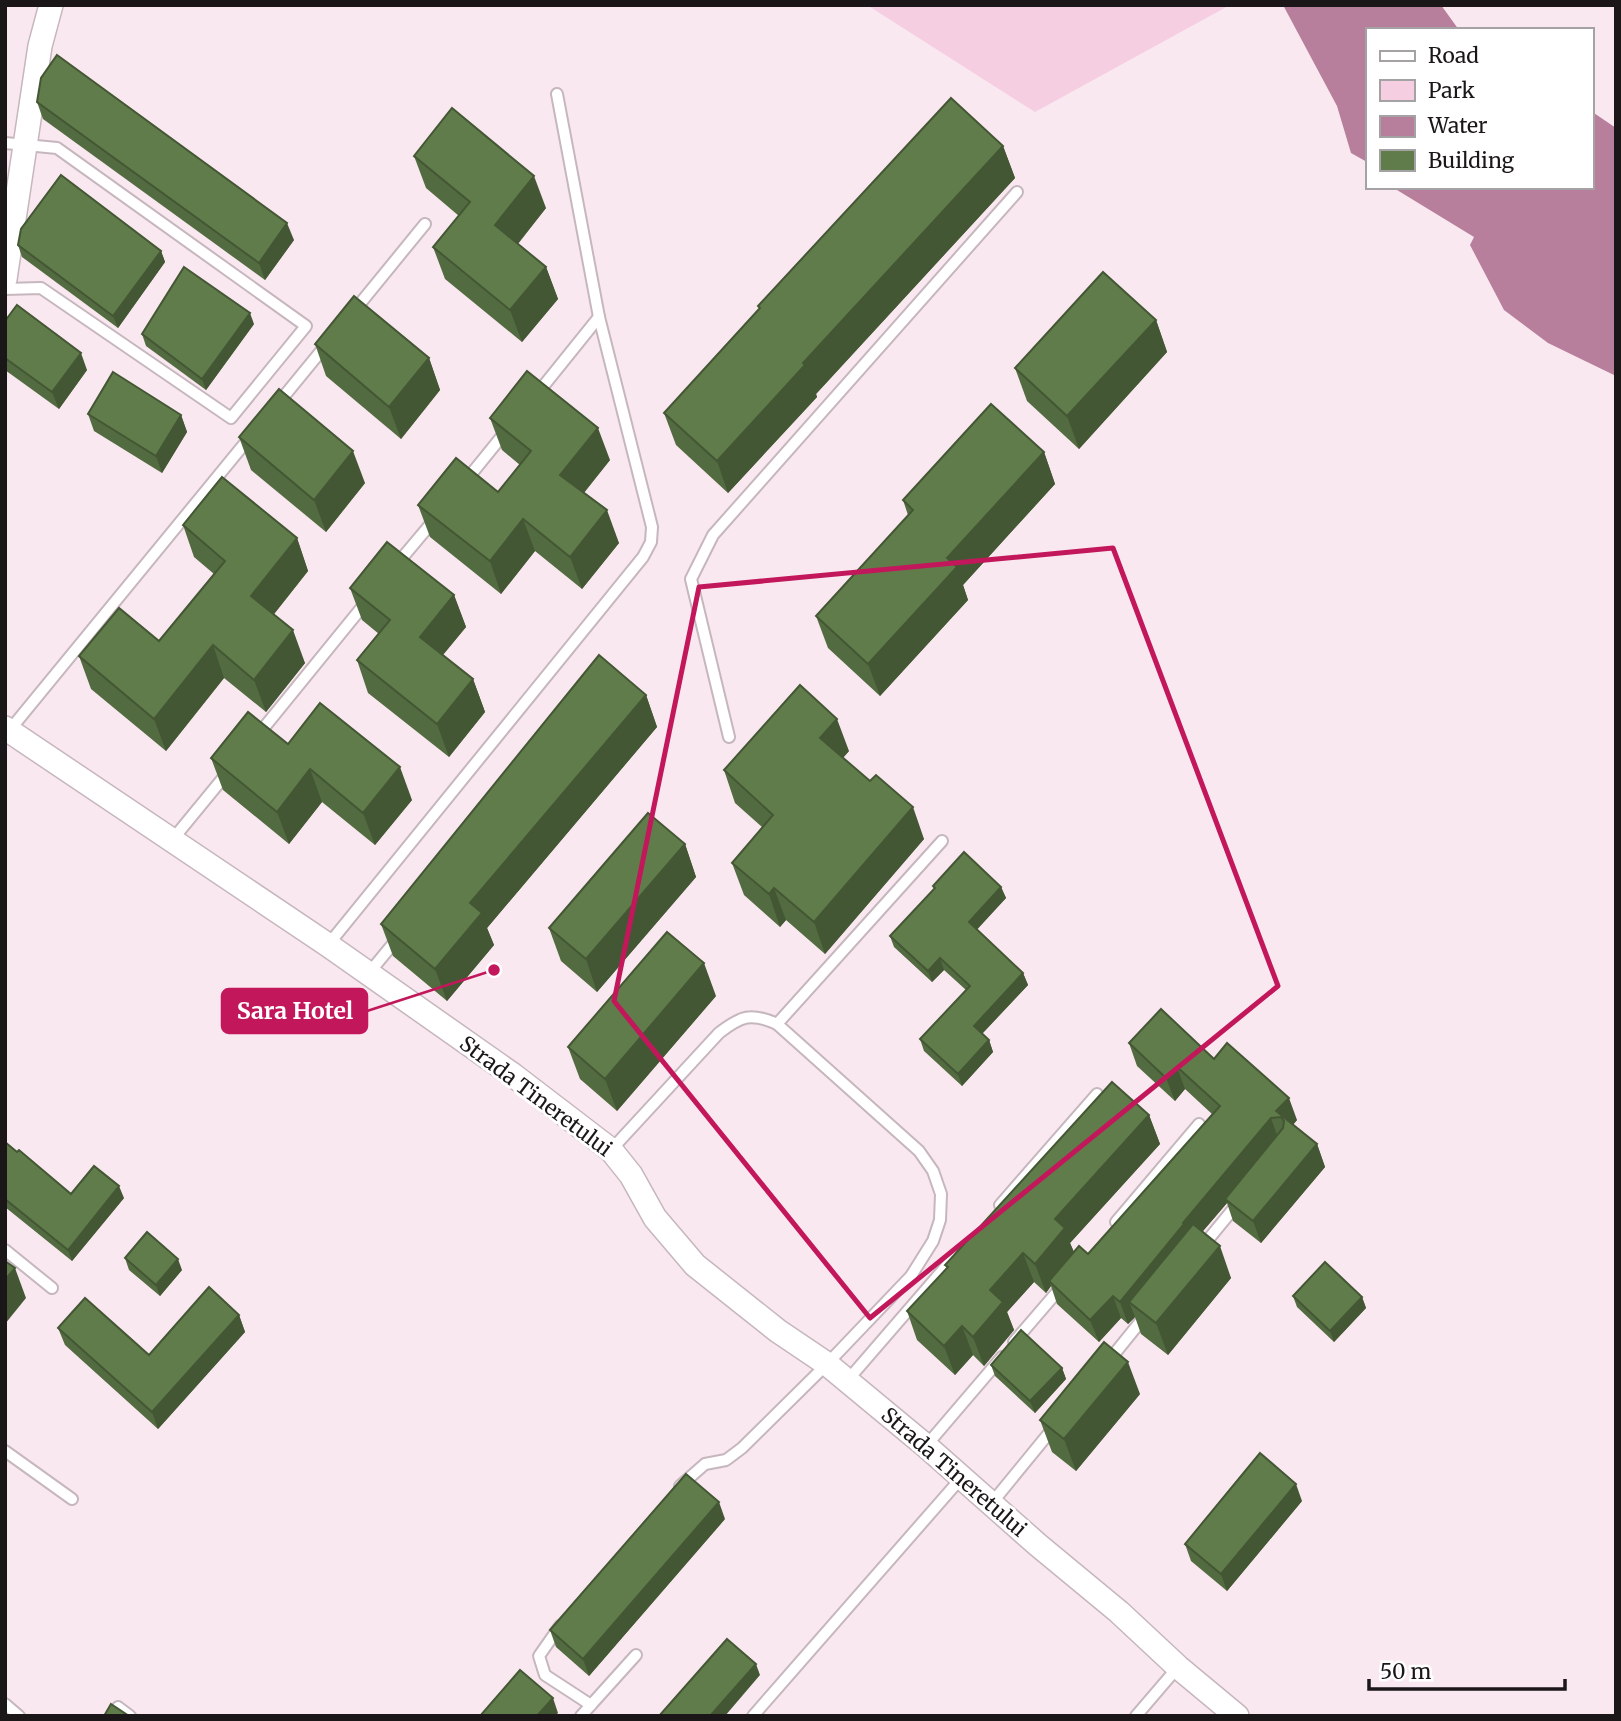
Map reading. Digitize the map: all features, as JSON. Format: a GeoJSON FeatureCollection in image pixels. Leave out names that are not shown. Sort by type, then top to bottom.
{"type":"FeatureCollection","features":[{"type":"Feature","properties":{"kind":"street"},"geometry":{"type":"LineString","coordinates":[[5,279],[15,145],[51,5]]}},
{"type":"Feature","properties":{"kind":"street","name":"Strada Tineretului"},"geometry":{"type":"LineString","coordinates":[[7,731],[173,839],[328,945],[513,1075],[611,1150],[631,1175],[663,1229],[695,1265],[778,1331],[827,1364],[963,1476],[1237,1716]]}},
{"type":"Feature","properties":{"kind":"lane"},"geometry":{"type":"LineString","coordinates":[[328,945],[643,556],[651,542],[652,527],[599,317],[558,94]]}},
{"type":"Feature","properties":{"kind":"lane"},"geometry":{"type":"LineString","coordinates":[[5,289],[41,288],[231,418],[306,326],[57,148],[15,145]]}},
{"type":"Feature","properties":{"kind":"lane"},"geometry":{"type":"LineString","coordinates":[[729,737],[691,579],[713,535],[1017,192]]}},
{"type":"Feature","properties":{"kind":"lane"},"geometry":{"type":"LineString","coordinates":[[346,321],[425,224]]}},
{"type":"Feature","properties":{"kind":"lane"},"geometry":{"type":"LineString","coordinates":[[530,402],[599,317]]}},
{"type":"Feature","properties":{"kind":"lane"},"geometry":{"type":"LineString","coordinates":[[266,418],[337,332]]}},
{"type":"Feature","properties":{"kind":"lane"},"geometry":{"type":"LineString","coordinates":[[460,488],[512,424]]}},
{"type":"Feature","properties":{"kind":"lane"},"geometry":{"type":"LineString","coordinates":[[7,731],[257,429]]}},
{"type":"Feature","properties":{"kind":"lane"},"geometry":{"type":"LineString","coordinates":[[390,573],[443,509]]}},
{"type":"Feature","properties":{"kind":"lane"},"geometry":{"type":"LineString","coordinates":[[251,743],[373,594]]}},
{"type":"Feature","properties":{"kind":"lane"},"geometry":{"type":"LineString","coordinates":[[173,839],[234,764]]}},
{"type":"Feature","properties":{"kind":"lane"},"geometry":{"type":"LineString","coordinates":[[777,1024],[942,841]]}},
{"type":"Feature","properties":{"kind":"lane"},"geometry":{"type":"LineString","coordinates":[[369,974],[404,931]]}},
{"type":"Feature","properties":{"kind":"lane"},"geometry":{"type":"LineString","coordinates":[[611,1150],[719,1033],[737,1019],[759,1016],[777,1024],[919,1151],[933,1171],[941,1195],[940,1220],[933,1241],[911,1276],[742,1448],[726,1460],[705,1464],[687,1478],[669,1499]]}},
{"type":"Feature","properties":{"kind":"lane"},"geometry":{"type":"LineString","coordinates":[[990,1217],[1097,1094]]}},
{"type":"Feature","properties":{"kind":"lane"},"geometry":{"type":"LineString","coordinates":[[1111,1228],[1199,1124]]}},
{"type":"Feature","properties":{"kind":"lane"},"geometry":{"type":"LineString","coordinates":[[1198,1251],[1250,1188]]}},
{"type":"Feature","properties":{"kind":"lane"},"geometry":{"type":"LineString","coordinates":[[847,1381],[963,1247]]}},
{"type":"Feature","properties":{"kind":"lane"},"geometry":{"type":"LineString","coordinates":[[5,1250],[52,1288]]}},
{"type":"Feature","properties":{"kind":"lane"},"geometry":{"type":"LineString","coordinates":[[926,1446],[1067,1280]]}},
{"type":"Feature","properties":{"kind":"lane"},"geometry":{"type":"LineString","coordinates":[[1104,1367],[1155,1304]]}},
{"type":"Feature","properties":{"kind":"lane"},"geometry":{"type":"LineString","coordinates":[[992,1504],[1060,1419]]}},
{"type":"Feature","properties":{"kind":"lane"},"geometry":{"type":"LineString","coordinates":[[5,1451],[72,1499]]}},
{"type":"Feature","properties":{"kind":"lane"},"geometry":{"type":"LineString","coordinates":[[753,1716],[963,1476]]}},
{"type":"Feature","properties":{"kind":"lane"},"geometry":{"type":"LineString","coordinates":[[570,1615],[539,1656],[545,1675],[591,1705]]}},
{"type":"Feature","properties":{"kind":"lane"},"geometry":{"type":"LineString","coordinates":[[581,1716],[636,1655]]}},
{"type":"Feature","properties":{"kind":"lane"},"geometry":{"type":"LineString","coordinates":[[1136,1716],[1178,1667]]}},
{"type":"Feature","properties":{"kind":"lane"},"geometry":{"type":"LineString","coordinates":[[5,1704],[19,1716]]}},
{"type":"Feature","properties":{"kind":"lane"},"geometry":{"type":"LineString","coordinates":[[118,1707],[130,1716]]}},
{"type":"Feature","properties":{"kind":"highlighted area"},"geometry":{"type":"Polygon","coordinates":[[[1113,548],[1278,986],[870,1318],[614,1001],[699,587],[1113,548]]]}},
{"type":"Feature","properties":{"kind":"green space"},"geometry":{"type":"Polygon","coordinates":[[[867,5],[1230,5],[1035,112],[867,5]]]}},
{"type":"Feature","properties":{"kind":"water"},"geometry":{"type":"Polygon","coordinates":[[[1283,5],[1441,5],[1458,28],[1366,28],[1366,161],[1351,153],[1337,106],[1283,5]]]}},
{"type":"Feature","properties":{"kind":"water"},"geometry":{"type":"Polygon","coordinates":[[[1593,112],[1616,128],[1616,376],[1548,343],[1504,310],[1470,245],[1474,237],[1397,190],[1593,189],[1593,112]]]}},
{"type":"Feature","properties":{"kind":"building"},"geometry":{"type":"Polygon","coordinates":[[[57,55],[287,223],[259,263],[37,102],[41,78],[57,55]]]}},
{"type":"Feature","properties":{"kind":"building"},"geometry":{"type":"Polygon","coordinates":[[[951,98],[1003,146],[803,363],[805,365],[717,461],[664,413],[760,308],[758,306],[951,98]]]}},
{"type":"Feature","properties":{"kind":"building"},"geometry":{"type":"Polygon","coordinates":[[[452,108],[534,176],[495,225],[546,267],[510,310],[433,247],[470,202],[414,156],[452,108]]]}},
{"type":"Feature","properties":{"kind":"building"},"geometry":{"type":"Polygon","coordinates":[[[61,175],[161,251],[113,316],[18,245],[21,229],[61,175]]]}},
{"type":"Feature","properties":{"kind":"building"},"geometry":{"type":"Polygon","coordinates":[[[184,267],[250,313],[202,379],[142,334],[184,267]]]}},
{"type":"Feature","properties":{"kind":"building"},"geometry":{"type":"Polygon","coordinates":[[[1103,272],[1156,320],[1067,416],[1015,368],[1103,272]]]}},
{"type":"Feature","properties":{"kind":"building"},"geometry":{"type":"Polygon","coordinates":[[[354,296],[429,358],[389,407],[315,344],[354,296]]]}},
{"type":"Feature","properties":{"kind":"building"},"geometry":{"type":"Polygon","coordinates":[[[17,305],[81,353],[52,392],[5,358],[5,321],[17,305]]]}},
{"type":"Feature","properties":{"kind":"building"},"geometry":{"type":"Polygon","coordinates":[[[527,371],[598,428],[560,475],[607,510],[570,557],[523,519],[490,561],[418,505],[456,458],[498,492],[531,451],[490,418],[527,371]]]}},
{"type":"Feature","properties":{"kind":"building"},"geometry":{"type":"Polygon","coordinates":[[[113,372],[181,415],[156,456],[88,414],[113,372]]]}},
{"type":"Feature","properties":{"kind":"building"},"geometry":{"type":"Polygon","coordinates":[[[279,389],[353,451],[314,500],[239,437],[279,389]]]}},
{"type":"Feature","properties":{"kind":"building"},"geometry":{"type":"Polygon","coordinates":[[[991,404],[1044,452],[947,558],[957,567],[868,664],[816,616],[913,510],[903,500],[991,404]]]}},
{"type":"Feature","properties":{"kind":"building"},"geometry":{"type":"Polygon","coordinates":[[[222,477],[297,538],[251,596],[293,630],[254,680],[213,645],[154,719],[79,656],[119,608],[159,641],[225,561],[183,525],[222,477]]]}},
{"type":"Feature","properties":{"kind":"building"},"geometry":{"type":"Polygon","coordinates":[[[387,542],[454,595],[420,637],[473,679],[437,724],[357,660],[390,620],[350,588],[387,542]]]}},
{"type":"Feature","properties":{"kind":"building"},"geometry":{"type":"Polygon","coordinates":[[[599,655],[646,695],[470,903],[482,913],[435,969],[381,924],[599,655]]]}},
{"type":"Feature","properties":{"kind":"building"},"geometry":{"type":"Polygon","coordinates":[[[800,685],[837,719],[820,738],[870,781],[876,775],[913,807],[814,922],[774,888],[769,894],[732,863],[773,815],[724,770],[800,685]]]}},
{"type":"Feature","properties":{"kind":"building"},"geometry":{"type":"Polygon","coordinates":[[[320,703],[400,767],[363,813],[310,769],[277,812],[211,758],[248,712],[288,744],[320,703]]]}},
{"type":"Feature","properties":{"kind":"building"},"geometry":{"type":"Polygon","coordinates":[[[648,813],[685,844],[586,959],[549,928],[648,813]]]}},
{"type":"Feature","properties":{"kind":"building"},"geometry":{"type":"Polygon","coordinates":[[[964,852],[1001,887],[969,922],[1023,973],[974,1026],[989,1040],[958,1074],[920,1039],[970,986],[940,958],[928,971],[890,936],[964,852]]]}},
{"type":"Feature","properties":{"kind":"building"},"geometry":{"type":"Polygon","coordinates":[[[667,932],[704,963],[605,1079],[568,1047],[667,932]]]}},
{"type":"Feature","properties":{"kind":"building"},"geometry":{"type":"Polygon","coordinates":[[[1161,1009],[1214,1059],[1227,1043],[1289,1098],[1276,1111],[1317,1144],[1253,1221],[1225,1199],[1283,1128],[1284,1121],[1281,1117],[1271,1118],[1120,1302],[1113,1296],[1090,1320],[1049,1281],[1079,1246],[1088,1254],[1220,1106],[1177,1067],[1166,1078],[1129,1043],[1161,1009]]]}},
{"type":"Feature","properties":{"kind":"building"},"geometry":{"type":"Polygon","coordinates":[[[1112,1082],[1149,1115],[1055,1219],[1065,1228],[1035,1264],[1023,1253],[990,1290],[1003,1302],[973,1337],[962,1326],[944,1346],[907,1311],[948,1267],[945,1265],[1112,1082]]]}},
{"type":"Feature","properties":{"kind":"building"},"geometry":{"type":"Polygon","coordinates":[[[5,1142],[17,1152],[19,1150],[71,1194],[94,1166],[119,1186],[68,1250],[5,1199],[5,1142]]]}},
{"type":"Feature","properties":{"kind":"building"},"geometry":{"type":"Polygon","coordinates":[[[1193,1224],[1220,1246],[1156,1323],[1129,1302],[1193,1224]]]}},
{"type":"Feature","properties":{"kind":"building"},"geometry":{"type":"Polygon","coordinates":[[[147,1232],[178,1259],[156,1285],[125,1258],[147,1232]]]}},
{"type":"Feature","properties":{"kind":"building"},"geometry":{"type":"Polygon","coordinates":[[[5,1261],[15,1268],[5,1280],[5,1261]]]}},
{"type":"Feature","properties":{"kind":"building"},"geometry":{"type":"Polygon","coordinates":[[[1325,1262],[1362,1297],[1330,1331],[1293,1296],[1325,1262]]]}},
{"type":"Feature","properties":{"kind":"building"},"geometry":{"type":"Polygon","coordinates":[[[209,1287],[239,1315],[152,1412],[58,1328],[85,1298],[149,1355],[209,1287]]]}},
{"type":"Feature","properties":{"kind":"building"},"geometry":{"type":"Polygon","coordinates":[[[1021,1330],[1062,1368],[1030,1401],[991,1365],[1021,1330]]]}},
{"type":"Feature","properties":{"kind":"building"},"geometry":{"type":"Polygon","coordinates":[[[1104,1342],[1128,1362],[1064,1439],[1040,1420],[1104,1342]]]}},
{"type":"Feature","properties":{"kind":"building"},"geometry":{"type":"Polygon","coordinates":[[[1260,1453],[1296,1484],[1221,1574],[1185,1544],[1260,1453]]]}},
{"type":"Feature","properties":{"kind":"building"},"geometry":{"type":"Polygon","coordinates":[[[686,1474],[719,1502],[583,1659],[550,1630],[686,1474]]]}},
{"type":"Feature","properties":{"kind":"building"},"geometry":{"type":"Polygon","coordinates":[[[727,1639],[756,1664],[710,1716],[659,1716],[727,1639]]]}},
{"type":"Feature","properties":{"kind":"building"},"geometry":{"type":"Polygon","coordinates":[[[520,1670],[553,1698],[537,1716],[480,1716],[520,1670]]]}},
{"type":"Feature","properties":{"kind":"building"},"geometry":{"type":"Polygon","coordinates":[[[111,1704],[129,1716],[104,1716],[111,1704]]]}},
{"type":"Feature","properties":{"kind":"place","name":"Sara Hotel"},"geometry":{"type":"Point","coordinates":[494,970]}}]}
